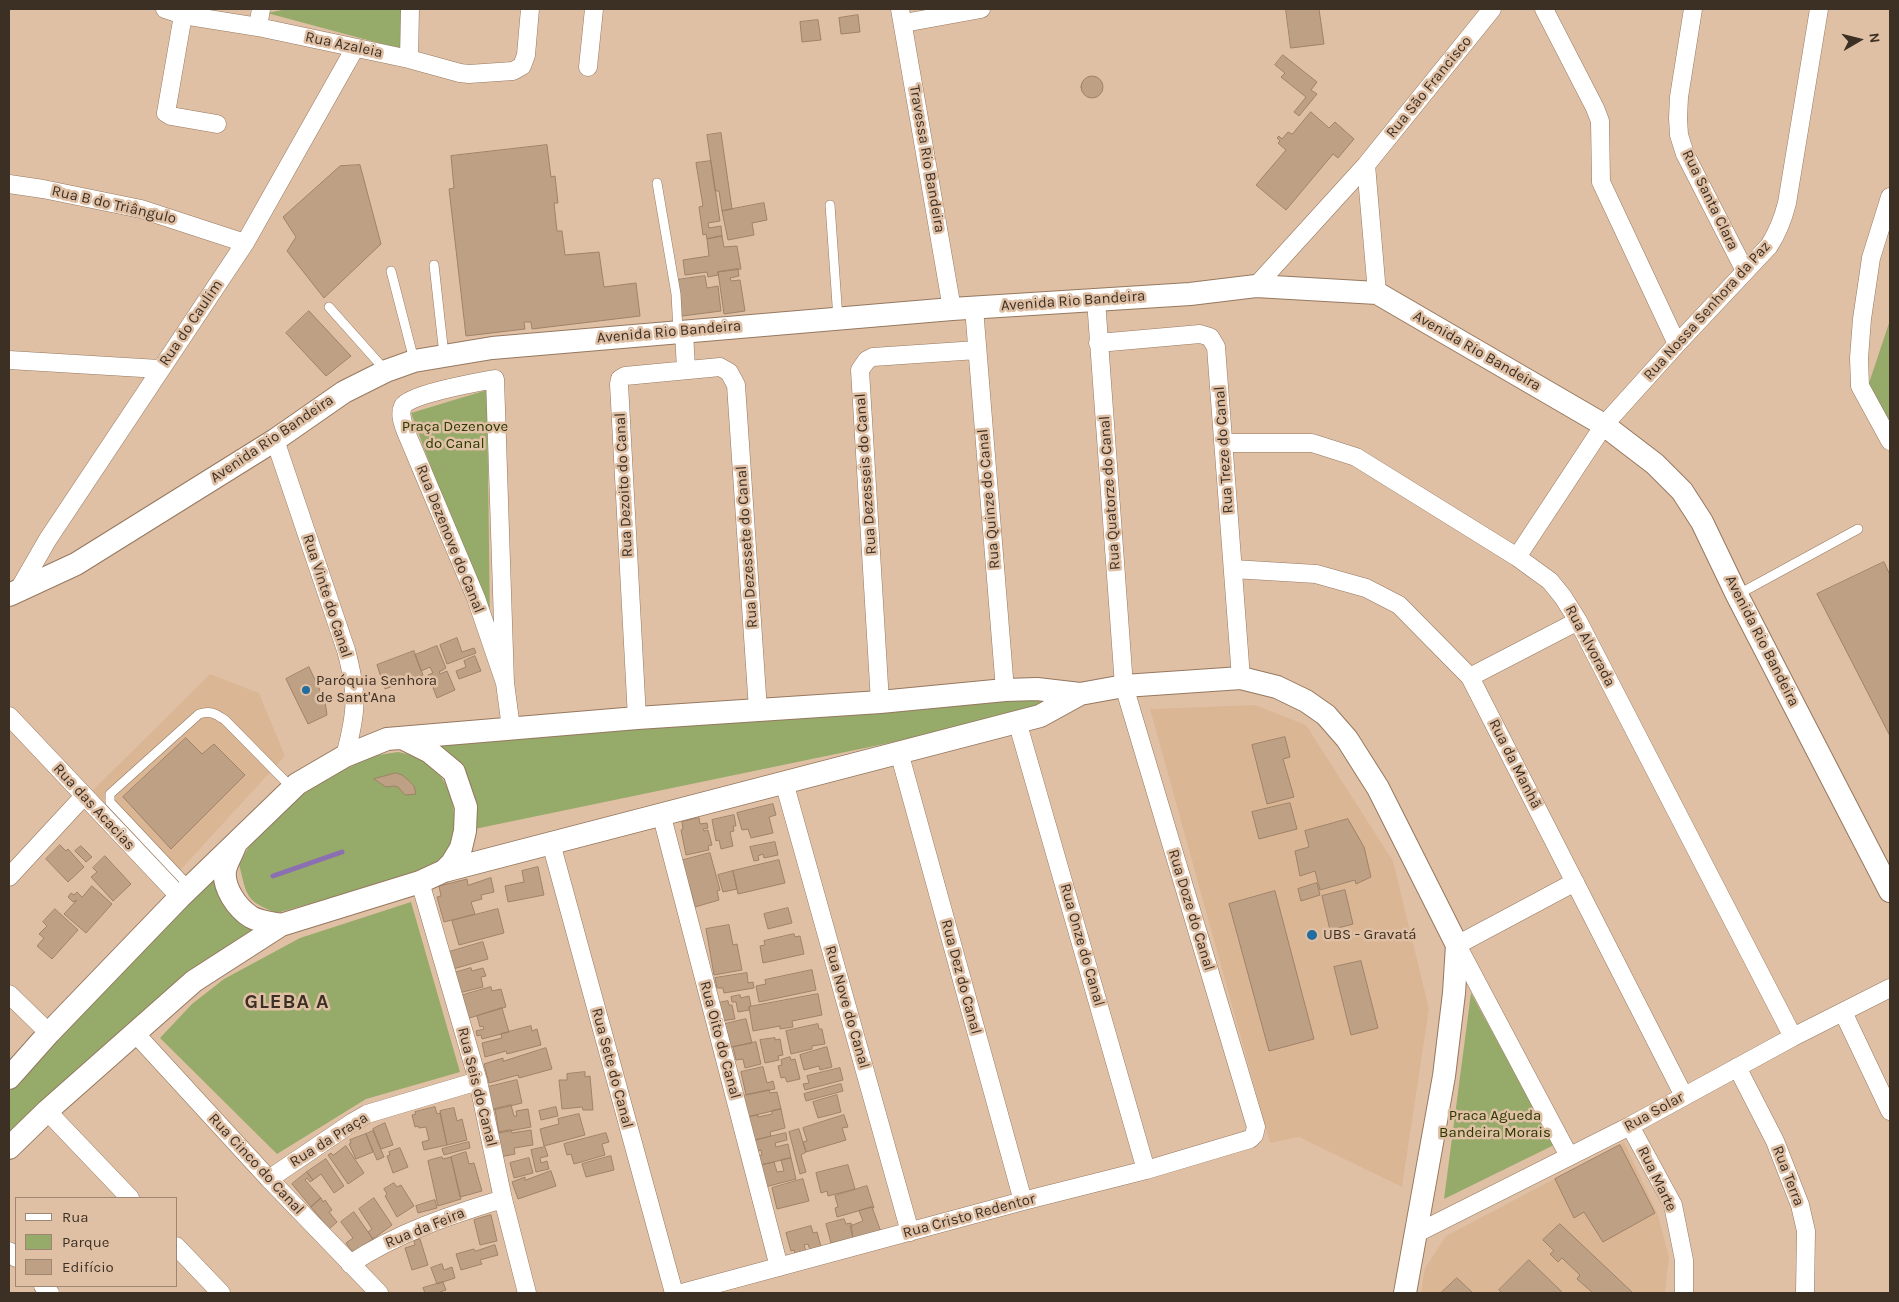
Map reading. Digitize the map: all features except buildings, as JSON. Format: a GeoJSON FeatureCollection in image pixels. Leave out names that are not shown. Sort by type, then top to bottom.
{"type":"FeatureCollection","features":[{"type":"Feature","properties":{"kind":"street","name":"Rua Azaleia"},"geometry":{"type":"LineString","coordinates":[[165,9],[183,15],[258,27],[469,74],[513,70],[522,66],[526,55],[530,9]]}},
{"type":"Feature","properties":{"kind":"street"},"geometry":{"type":"LineString","coordinates":[[258,27],[261,9]]}},
{"type":"Feature","properties":{"kind":"street"},"geometry":{"type":"LineString","coordinates":[[408,59],[410,9]]}},
{"type":"Feature","properties":{"kind":"street"},"geometry":{"type":"LineString","coordinates":[[588,68],[594,9]]}},
{"type":"Feature","properties":{"kind":"street"},"geometry":{"type":"LineString","coordinates":[[902,16],[981,9]]}},
{"type":"Feature","properties":{"kind":"street","name":"Rua São Francisco"},"geometry":{"type":"LineString","coordinates":[[1256,286],[1366,165],[1492,9]]}},
{"type":"Feature","properties":{"kind":"street"},"geometry":{"type":"LineString","coordinates":[[1544,9],[1598,115],[1600,122],[1601,182],[1676,344]]}},
{"type":"Feature","properties":{"kind":"street","name":"Rua Santa Clara"},"geometry":{"type":"LineString","coordinates":[[1693,9],[1679,97],[1679,135],[1685,154],[1745,271]]}},
{"type":"Feature","properties":{"kind":"street","name":"Rua Nossa Senhora da Paz"},"geometry":{"type":"LineString","coordinates":[[1517,556],[1604,425],[1676,344],[1769,246],[1782,223],[1819,9]]}},
{"type":"Feature","properties":{"kind":"street"},"geometry":{"type":"LineString","coordinates":[[183,15],[166,113],[171,116],[217,124]]}},
{"type":"Feature","properties":{"kind":"street","name":"Travessa Rio Bandeira"},"geometry":{"type":"LineString","coordinates":[[902,16],[952,309]]}},
{"type":"Feature","properties":{"kind":"street","name":"Rua do Caulim"},"geometry":{"type":"LineString","coordinates":[[14,593],[159,369],[245,243],[355,48]]}},
{"type":"Feature","properties":{"kind":"street"},"geometry":{"type":"LineString","coordinates":[[1366,165],[1378,293]]}},
{"type":"Feature","properties":{"kind":"street","name":"Rua B do Triângulo"},"geometry":{"type":"LineString","coordinates":[[9,184],[141,209],[245,243]]}},
{"type":"Feature","properties":{"kind":"street"},"geometry":{"type":"LineString","coordinates":[[1890,197],[1871,258],[1862,319],[1859,358],[1860,386],[1890,441]]}},
{"type":"Feature","properties":{"kind":"street","name":"Avenida Rio Bandeira"},"geometry":{"type":"LineString","coordinates":[[14,593],[76,564],[275,440],[344,392],[386,371],[414,361],[492,348],[681,331],[952,309],[1190,294],[1256,286],[1378,293],[1604,425],[1655,464],[1682,491],[1702,522],[1737,595],[1890,891]]}},
{"type":"Feature","properties":{"kind":"street","name":"Rua Quatorze do Canal"},"geometry":{"type":"LineString","coordinates":[[1096,300],[1124,686]]}},
{"type":"Feature","properties":{"kind":"street","name":"Rua Quinze do Canal"},"geometry":{"type":"LineString","coordinates":[[974,308],[1005,690]]}},
{"type":"Feature","properties":{"kind":"street"},"geometry":{"type":"LineString","coordinates":[[681,331],[686,370]]}},
{"type":"Feature","properties":{"kind":"street","name":"Rua Treze do Canal"},"geometry":{"type":"LineString","coordinates":[[1098,343],[1200,334],[1210,337],[1216,346],[1240,678]]}},
{"type":"Feature","properties":{"kind":"street","name":"Rua Dezesseis do Canal"},"geometry":{"type":"LineString","coordinates":[[880,702],[860,370],[867,360],[873,357],[977,350]]}},
{"type":"Feature","properties":{"kind":"street"},"geometry":{"type":"LineString","coordinates":[[9,360],[159,369]]}},
{"type":"Feature","properties":{"kind":"street","name":"Rua Dezoito do Canal"},"geometry":{"type":"LineString","coordinates":[[637,718],[620,379],[625,376],[720,366],[730,372],[736,385]]}},
{"type":"Feature","properties":{"kind":"street","name":"Rua Dezenove do Canal"},"geometry":{"type":"LineString","coordinates":[[505,683],[476,598],[401,416],[404,404],[407,401],[428,394],[495,379],[505,683],[511,728]]}},
{"type":"Feature","properties":{"kind":"street","name":"Rua Dezessete do Canal"},"geometry":{"type":"LineString","coordinates":[[736,385],[758,710]]}},
{"type":"Feature","properties":{"kind":"street","name":"Rua Vinte do Canal"},"geometry":{"type":"LineString","coordinates":[[275,440],[346,650],[354,680],[356,702],[354,724],[345,756]]}},
{"type":"Feature","properties":{"kind":"street","name":"Rua Alvorada"},"geometry":{"type":"LineString","coordinates":[[1223,443],[1312,443],[1356,457],[1517,556],[1550,581],[1564,597],[1578,621],[1793,1037]]}},
{"type":"Feature","properties":{"kind":"street","name":"Rua da Manhã"},"geometry":{"type":"LineString","coordinates":[[1232,569],[1316,574],[1366,588],[1399,605],[1470,676],[1684,1096]]}},
{"type":"Feature","properties":{"kind":"street"},"geometry":{"type":"LineString","coordinates":[[1470,676],[1578,621]]}},
{"type":"Feature","properties":{"kind":"street"},"geometry":{"type":"LineString","coordinates":[[9,1078],[48,1033],[185,892],[292,788],[345,756],[387,739],[637,718],[880,702],[1005,690],[1037,689],[1080,694],[1124,686],[1240,678],[1277,687],[1306,701],[1326,715],[1347,739],[1378,788],[1457,945],[1570,1156]]}},
{"type":"Feature","properties":{"kind":"street","name":"Rua Doze do Canal"},"geometry":{"type":"LineString","coordinates":[[1124,686],[1256,1128],[1254,1135]]}},
{"type":"Feature","properties":{"kind":"street"},"geometry":{"type":"LineString","coordinates":[[977,693],[986,701],[989,710],[989,719],[984,730]]}},
{"type":"Feature","properties":{"kind":"street"},"geometry":{"type":"LineString","coordinates":[[9,1148],[47,1111],[194,981],[281,925],[420,882],[444,871],[1040,716],[1080,694]]}},
{"type":"Feature","properties":{"kind":"street","name":"Rua das Acacias"},"geometry":{"type":"LineString","coordinates":[[9,716],[84,797],[185,892]]}},
{"type":"Feature","properties":{"kind":"street","name":"Rua Onze do Canal"},"geometry":{"type":"LineString","coordinates":[[1017,722],[1146,1170]]}},
{"type":"Feature","properties":{"kind":"street"},"geometry":{"type":"LineString","coordinates":[[402,738],[430,752],[454,772],[466,807],[465,831],[460,848],[452,863],[444,871]]}},
{"type":"Feature","properties":{"kind":"street","name":"Rua Dez do Canal"},"geometry":{"type":"LineString","coordinates":[[899,752],[1023,1201]]}},
{"type":"Feature","properties":{"kind":"street","name":"Rua Nove do Canal"},"geometry":{"type":"LineString","coordinates":[[784,782],[910,1232]]}},
{"type":"Feature","properties":{"kind":"street"},"geometry":{"type":"LineString","coordinates":[[9,877],[84,797]]}},
{"type":"Feature","properties":{"kind":"street","name":"Rua Oito do Canal"},"geometry":{"type":"LineString","coordinates":[[661,814],[779,1267]]}},
{"type":"Feature","properties":{"kind":"street"},"geometry":{"type":"LineString","coordinates":[[237,840],[225,870],[226,883],[230,893],[251,917],[281,925]]}},
{"type":"Feature","properties":{"kind":"street","name":"Rua Sete do Canal"},"geometry":{"type":"LineString","coordinates":[[550,843],[674,1293]]}},
{"type":"Feature","properties":{"kind":"street","name":"Rua Seis do Canal"},"geometry":{"type":"LineString","coordinates":[[420,882],[478,1081],[503,1199],[527,1293]]}},
{"type":"Feature","properties":{"kind":"street"},"geometry":{"type":"LineString","coordinates":[[1457,945],[1575,882]]}},
{"type":"Feature","properties":{"kind":"street"},"geometry":{"type":"LineString","coordinates":[[1405,1293],[1444,1076],[1454,993],[1457,945]]}},
{"type":"Feature","properties":{"kind":"street","name":"Rua Solar"},"geometry":{"type":"LineString","coordinates":[[1415,1234],[1630,1126],[1793,1037],[1890,988]]}},
{"type":"Feature","properties":{"kind":"street"},"geometry":{"type":"LineString","coordinates":[[9,994],[48,1033]]}},
{"type":"Feature","properties":{"kind":"street"},"geometry":{"type":"LineString","coordinates":[[1843,1012],[1890,1111]]}},
{"type":"Feature","properties":{"kind":"street","name":"Rua Cinco do Canal"},"geometry":{"type":"LineString","coordinates":[[135,1033],[269,1179],[379,1293]]}},
{"type":"Feature","properties":{"kind":"street","name":"Rua Terra"},"geometry":{"type":"LineString","coordinates":[[1737,1067],[1775,1141],[1800,1205],[1806,1231],[1805,1293]]}},
{"type":"Feature","properties":{"kind":"street","name":"Rua da Praça"},"geometry":{"type":"LineString","coordinates":[[269,1179],[367,1114],[478,1081]]}},
{"type":"Feature","properties":{"kind":"street"},"geometry":{"type":"LineString","coordinates":[[47,1111],[129,1197]]}},
{"type":"Feature","properties":{"kind":"street","name":"Rua Marte"},"geometry":{"type":"LineString","coordinates":[[1630,1126],[1673,1205],[1684,1260],[1684,1293]]}},
{"type":"Feature","properties":{"kind":"street","name":"Rua Cristo Redentor"},"geometry":{"type":"LineString","coordinates":[[682,1293],[1023,1201],[1146,1170],[1250,1139],[1254,1135]]}},
{"type":"Feature","properties":{"kind":"street","name":"Rua da Feira"},"geometry":{"type":"LineString","coordinates":[[350,1264],[377,1248],[438,1219],[503,1199]]}},
{"type":"Feature","properties":{"kind":"street"},"geometry":{"type":"LineString","coordinates":[[178,1248],[221,1293]]}},
{"type":"Feature","properties":{"kind":"lane"},"geometry":{"type":"LineString","coordinates":[[657,183],[681,331]]}},
{"type":"Feature","properties":{"kind":"lane"},"geometry":{"type":"LineString","coordinates":[[830,205],[838,319]]}},
{"type":"Feature","properties":{"kind":"lane"},"geometry":{"type":"LineString","coordinates":[[434,266],[444,355]]}},
{"type":"Feature","properties":{"kind":"lane"},"geometry":{"type":"LineString","coordinates":[[391,271],[414,361]]}},
{"type":"Feature","properties":{"kind":"lane"},"geometry":{"type":"LineString","coordinates":[[329,307],[386,371]]}},
{"type":"Feature","properties":{"kind":"lane"},"geometry":{"type":"LineString","coordinates":[[1737,595],[1858,529]]}},
{"type":"Feature","properties":{"kind":"lane"},"geometry":{"type":"LineString","coordinates":[[185,892],[110,802],[110,794],[199,714],[207,712],[214,713],[225,720],[292,788]]}},
{"type":"Feature","properties":{"kind":"shaded area"},"geometry":{"type":"Polygon","coordinates":[[[210,674],[259,693],[285,756],[175,876],[91,792],[210,674]]]}},
{"type":"Feature","properties":{"kind":"shaded area","name":"UBS - Gravatá"},"geometry":{"type":"Polygon","coordinates":[[[1255,705],[1306,725],[1393,861],[1429,1009],[1402,1187],[1299,1137],[1270,1143],[1150,709],[1255,705]]]}},
{"type":"Feature","properties":{"kind":"shaded area"},"geometry":{"type":"Polygon","coordinates":[[[1624,1142],[1658,1215],[1669,1257],[1665,1293],[1421,1293],[1425,1268],[1446,1236],[1624,1142]]]}},
{"type":"Feature","properties":{"kind":"green space"},"geometry":{"type":"Polygon","coordinates":[[[287,9],[404,9],[401,49],[267,13],[287,9]]]}},
{"type":"Feature","properties":{"kind":"green space"},"geometry":{"type":"Polygon","coordinates":[[[1890,320],[1890,444],[1861,407],[1890,320]]]}},
{"type":"Feature","properties":{"kind":"green space","name":"Praça Dezenove do Canal"},"geometry":{"type":"Polygon","coordinates":[[[487,390],[490,627],[411,413],[487,390]]]}},
{"type":"Feature","properties":{"kind":"green space"},"geometry":{"type":"Polygon","coordinates":[[[1112,689],[1014,717],[465,831],[454,772],[417,744],[1112,689]]]}},
{"type":"Feature","properties":{"kind":"green space"},"geometry":{"type":"Polygon","coordinates":[[[398,752],[424,760],[435,769],[444,781],[450,794],[454,808],[452,838],[447,851],[437,864],[425,871],[277,913],[253,901],[246,890],[239,864],[250,845],[279,811],[315,784],[372,756],[398,752]]]}},
{"type":"Feature","properties":{"kind":"green space"},"geometry":{"type":"Polygon","coordinates":[[[237,840],[229,897],[281,925],[194,981],[9,1145],[9,1078],[237,840]]]}},
{"type":"Feature","properties":{"kind":"green space"},"geometry":{"type":"Polygon","coordinates":[[[411,902],[460,1072],[366,1099],[277,1154],[160,1038],[192,1004],[224,979],[300,938],[411,902]]]}},
{"type":"Feature","properties":{"kind":"green space","name":"Praca Agueda Bandeira Morais"},"geometry":{"type":"Polygon","coordinates":[[[1471,993],[1554,1145],[1444,1199],[1471,993]]]}},
{"type":"Feature","properties":{"kind":"waterway"},"geometry":{"type":"LineString","coordinates":[[273,876],[342,852]]}},
{"type":"Feature","properties":{"kind":"place","name":"Paróquia Senhora de Sant'Ana"},"geometry":{"type":"Point","coordinates":[306,690]}},
{"type":"Feature","properties":{"kind":"place","name":"UBS - Gravatá"},"geometry":{"type":"Point","coordinates":[1312,935]}},
{"type":"Feature","properties":{"kind":"district","name":"GLEBA A"},"geometry":{"type":"Point","coordinates":[287,1002]}}]}
